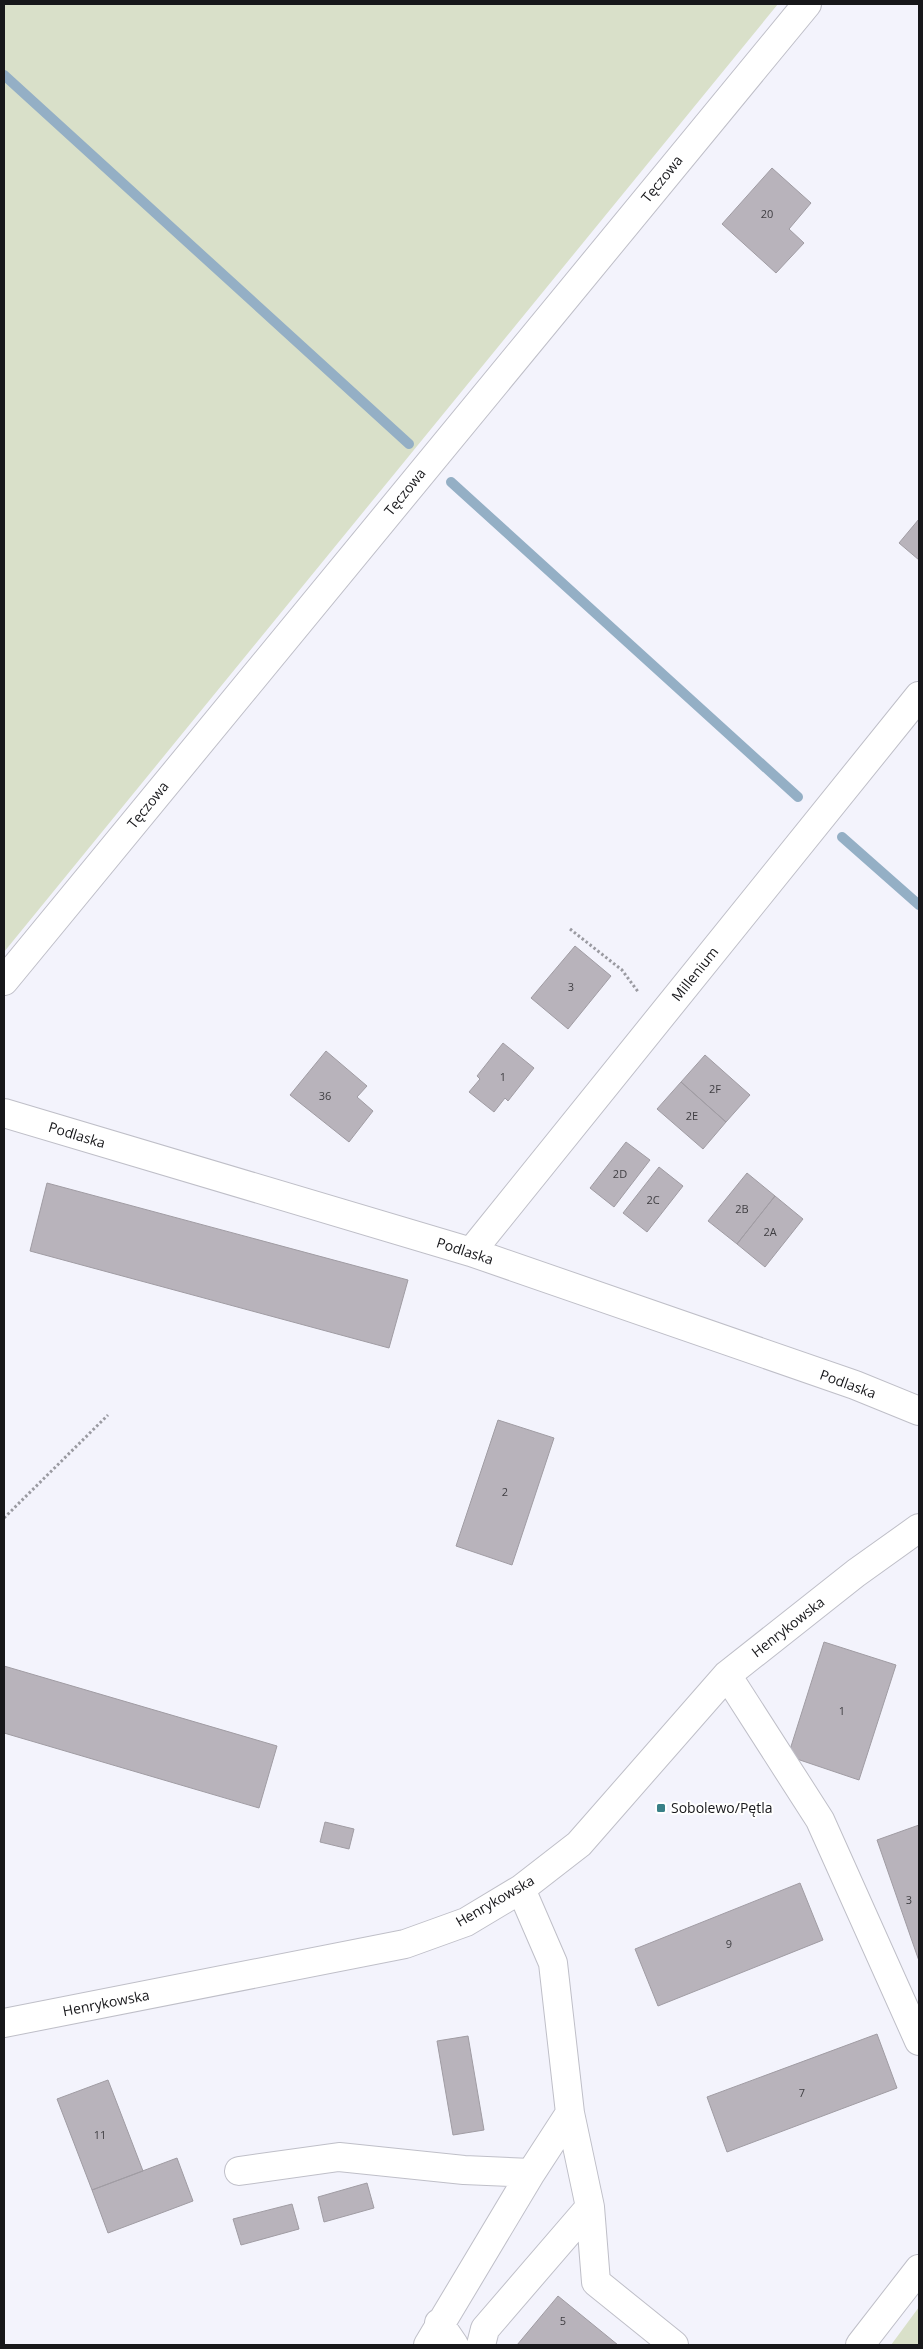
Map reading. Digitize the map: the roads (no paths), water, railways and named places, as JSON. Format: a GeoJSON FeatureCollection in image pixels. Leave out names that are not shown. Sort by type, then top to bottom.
{"type":"FeatureCollection","features":[{"type":"Feature","properties":{"kind":"street","name":"Tęczowa"},"geometry":{"type":"LineString","coordinates":[[4,981],[807,4]]}},
{"type":"Feature","properties":{"kind":"street","name":"Millenium"},"geometry":{"type":"LineString","coordinates":[[471,1252],[919,696]]}},
{"type":"Feature","properties":{"kind":"street","name":"Podlaska"},"geometry":{"type":"LineString","coordinates":[[4,1114],[471,1252],[855,1386],[919,1411]]}},
{"type":"Feature","properties":{"kind":"street","name":"Henrykowska"},"geometry":{"type":"LineString","coordinates":[[4,2023],[404,1944],[466,1922],[521,1890],[579,1844],[727,1675],[856,1574],[919,1528]]}},
{"type":"Feature","properties":{"kind":"street"},"geometry":{"type":"LineString","coordinates":[[727,1675],[820,1820],[919,2041]]}},
{"type":"Feature","properties":{"kind":"street"},"geometry":{"type":"LineString","coordinates":[[521,1890],[553,1963],[570,2113],[590,2207],[596,2282],[674,2345]]}},
{"type":"Feature","properties":{"kind":"street"},"geometry":{"type":"LineString","coordinates":[[440,2338],[531,2173],[570,2113]]}},
{"type":"Feature","properties":{"kind":"street"},"geometry":{"type":"LineString","coordinates":[[239,2172],[339,2158],[464,2170],[531,2173]]}},
{"type":"Feature","properties":{"kind":"street"},"geometry":{"type":"LineString","coordinates":[[481,2345],[485,2329],[590,2207]]}},
{"type":"Feature","properties":{"kind":"street"},"geometry":{"type":"LineString","coordinates":[[860,2345],[919,2269]]}},
{"type":"Feature","properties":{"kind":"waterway"},"geometry":{"type":"LineString","coordinates":[[4,75],[409,444]]}},
{"type":"Feature","properties":{"kind":"waterway"},"geometry":{"type":"LineString","coordinates":[[451,482],[798,797]]}},
{"type":"Feature","properties":{"kind":"waterway"},"geometry":{"type":"LineString","coordinates":[[842,837],[919,905]]}},
{"type":"Feature","properties":{"kind":"place","name":"Sobolewo/Pętla"},"geometry":{"type":"Point","coordinates":[661,1808]}}]}
